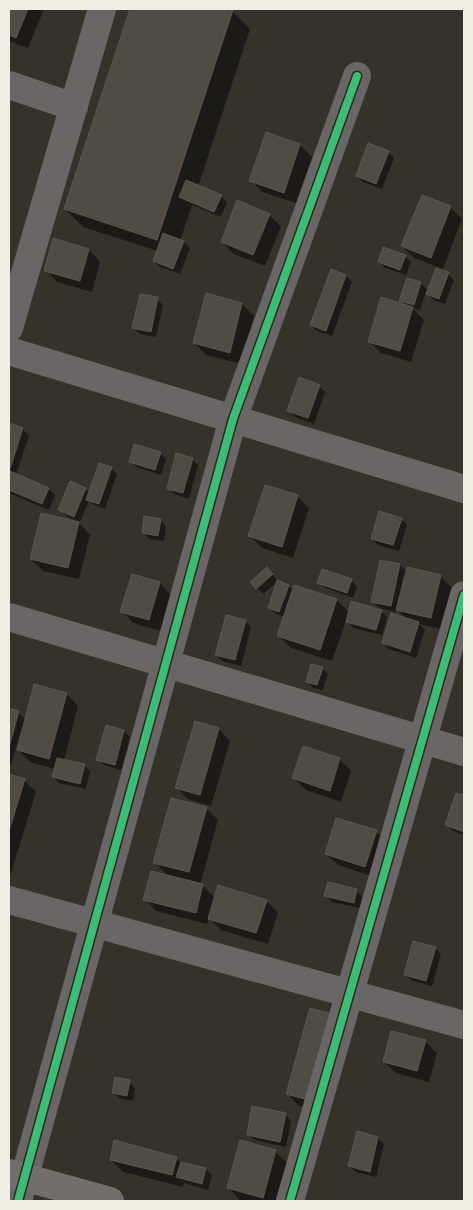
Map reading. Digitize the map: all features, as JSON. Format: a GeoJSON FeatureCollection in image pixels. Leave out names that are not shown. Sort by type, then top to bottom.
{"type":"FeatureCollection","features":[{"type":"Feature","properties":{"kind":"main road"},"geometry":{"type":"LineString","coordinates":[[17,1184],[110,1201]]}},
{"type":"Feature","properties":{"kind":"street"},"geometry":{"type":"LineString","coordinates":[[9,328],[102,9]]}},
{"type":"Feature","properties":{"kind":"street"},"geometry":{"type":"LineString","coordinates":[[17,1184],[94,923],[233,419],[357,76]]}},
{"type":"Feature","properties":{"kind":"street"},"geometry":{"type":"LineString","coordinates":[[9,85],[74,107]]}},
{"type":"Feature","properties":{"kind":"street"},"geometry":{"type":"LineString","coordinates":[[9,351],[464,488]]}},
{"type":"Feature","properties":{"kind":"street"},"geometry":{"type":"LineString","coordinates":[[290,1201],[464,595]]}},
{"type":"Feature","properties":{"kind":"street"},"geometry":{"type":"LineString","coordinates":[[9,617],[464,752]]}},
{"type":"Feature","properties":{"kind":"street"},"geometry":{"type":"LineString","coordinates":[[9,900],[464,1025]]}},
{"type":"Feature","properties":{"kind":"building"},"geometry":{"type":"Polygon","coordinates":[[[9,9],[28,9],[16,38],[9,35],[9,9]]]}},
{"type":"Feature","properties":{"kind":"building"},"geometry":{"type":"Polygon","coordinates":[[[130,9],[233,10],[157,240],[64,209],[130,9]]]}},
{"type":"Feature","properties":{"kind":"building"},"geometry":{"type":"Polygon","coordinates":[[[266,132],[300,144],[284,193],[249,181],[266,132]]]}},
{"type":"Feature","properties":{"kind":"building"},"geometry":{"type":"Polygon","coordinates":[[[368,143],[389,151],[376,184],[356,176],[368,143]]]}},
{"type":"Feature","properties":{"kind":"building"},"geometry":{"type":"Polygon","coordinates":[[[186,180],[222,195],[214,212],[179,197],[186,180]]]}},
{"type":"Feature","properties":{"kind":"building"},"geometry":{"type":"Polygon","coordinates":[[[422,195],[451,206],[431,258],[401,246],[422,195]]]}},
{"type":"Feature","properties":{"kind":"building"},"geometry":{"type":"Polygon","coordinates":[[[237,200],[270,214],[253,255],[221,242],[237,200]]]}},
{"type":"Feature","properties":{"kind":"building"},"geometry":{"type":"Polygon","coordinates":[[[163,233],[184,241],[173,269],[153,261],[163,233]]]}},
{"type":"Feature","properties":{"kind":"building"},"geometry":{"type":"Polygon","coordinates":[[[53,238],[89,249],[80,281],[44,271],[53,238]]]}},
{"type":"Feature","properties":{"kind":"building"},"geometry":{"type":"Polygon","coordinates":[[[383,247],[406,255],[400,270],[378,262],[383,247]]]}},
{"type":"Feature","properties":{"kind":"building"},"geometry":{"type":"Polygon","coordinates":[[[436,268],[449,272],[439,299],[426,294],[436,268]]]}},
{"type":"Feature","properties":{"kind":"building"},"geometry":{"type":"Polygon","coordinates":[[[331,269],[346,275],[326,331],[310,325],[331,269]]]}},
{"type":"Feature","properties":{"kind":"building"},"geometry":{"type":"Polygon","coordinates":[[[407,278],[421,282],[414,305],[399,301],[407,278]]]}},
{"type":"Feature","properties":{"kind":"building"},"geometry":{"type":"Polygon","coordinates":[[[206,293],[242,303],[230,353],[193,343],[206,293]]]}},
{"type":"Feature","properties":{"kind":"building"},"geometry":{"type":"Polygon","coordinates":[[[140,294],[158,297],[151,332],[132,328],[140,294]]]}},
{"type":"Feature","properties":{"kind":"building"},"geometry":{"type":"Polygon","coordinates":[[[381,297],[413,307],[400,351],[368,342],[381,297]]]}},
{"type":"Feature","properties":{"kind":"building"},"geometry":{"type":"Polygon","coordinates":[[[299,377],[320,385],[308,418],[287,411],[299,377]]]}},
{"type":"Feature","properties":{"kind":"building"},"geometry":{"type":"Polygon","coordinates":[[[9,423],[23,428],[10,469],[9,468],[9,423]]]}},
{"type":"Feature","properties":{"kind":"building"},"geometry":{"type":"Polygon","coordinates":[[[134,444],[161,452],[155,470],[129,462],[134,444]]]}},
{"type":"Feature","properties":{"kind":"building"},"geometry":{"type":"Polygon","coordinates":[[[176,453],[193,458],[183,493],[167,489],[176,453]]]}},
{"type":"Feature","properties":{"kind":"building"},"geometry":{"type":"Polygon","coordinates":[[[99,463],[112,467],[99,504],[86,500],[99,463]]]}},
{"type":"Feature","properties":{"kind":"building"},"geometry":{"type":"Polygon","coordinates":[[[10,471],[49,488],[42,504],[9,490],[10,471]]]}},
{"type":"Feature","properties":{"kind":"building"},"geometry":{"type":"Polygon","coordinates":[[[70,481],[86,488],[74,517],[58,510],[70,481]]]}},
{"type":"Feature","properties":{"kind":"building"},"geometry":{"type":"Polygon","coordinates":[[[265,485],[298,495],[282,547],[248,536],[265,485]]]}},
{"type":"Feature","properties":{"kind":"building"},"geometry":{"type":"Polygon","coordinates":[[[379,511],[402,518],[393,545],[371,539],[379,511]]]}},
{"type":"Feature","properties":{"kind":"building"},"geometry":{"type":"Polygon","coordinates":[[[41,513],[79,522],[68,568],[30,559],[41,513]]]}},
{"type":"Feature","properties":{"kind":"building"},"geometry":{"type":"Polygon","coordinates":[[[144,516],[161,519],[158,536],[142,533],[144,516]]]}},
{"type":"Feature","properties":{"kind":"building"},"geometry":{"type":"Polygon","coordinates":[[[380,560],[400,564],[391,606],[371,602],[380,560]]]}},
{"type":"Feature","properties":{"kind":"building"},"geometry":{"type":"Polygon","coordinates":[[[267,567],[273,574],[256,589],[250,582],[267,567]]]}},
{"type":"Feature","properties":{"kind":"building"},"geometry":{"type":"Polygon","coordinates":[[[407,567],[441,575],[431,618],[396,610],[407,567]]]}},
{"type":"Feature","properties":{"kind":"building"},"geometry":{"type":"Polygon","coordinates":[[[322,569],[352,579],[347,593],[317,583],[322,569]]]}},
{"type":"Feature","properties":{"kind":"building"},"geometry":{"type":"Polygon","coordinates":[[[132,574],[160,582],[149,620],[120,612],[132,574]]]}},
{"type":"Feature","properties":{"kind":"building"},"geometry":{"type":"Polygon","coordinates":[[[277,580],[289,585],[279,612],[268,608],[277,580]]]}},
{"type":"Feature","properties":{"kind":"building"},"geometry":{"type":"Polygon","coordinates":[[[294,585],[337,599],[320,650],[277,636],[294,585]]]}},
{"type":"Feature","properties":{"kind":"building"},"geometry":{"type":"Polygon","coordinates":[[[351,601],[382,610],[376,630],[346,622],[351,601]]]}},
{"type":"Feature","properties":{"kind":"building"},"geometry":{"type":"Polygon","coordinates":[[[391,613],[419,622],[410,652],[382,643],[391,613]]]}},
{"type":"Feature","properties":{"kind":"building"},"geometry":{"type":"Polygon","coordinates":[[[226,615],[246,620],[235,660],[215,655],[226,615]]]}},
{"type":"Feature","properties":{"kind":"building"},"geometry":{"type":"Polygon","coordinates":[[[311,664],[323,667],[317,685],[306,682],[311,664]]]}},
{"type":"Feature","properties":{"kind":"building"},"geometry":{"type":"Polygon","coordinates":[[[34,684],[67,693],[49,759],[17,750],[34,684]]]}},
{"type":"Feature","properties":{"kind":"building"},"geometry":{"type":"Polygon","coordinates":[[[9,708],[19,711],[9,747],[9,708]]]}},
{"type":"Feature","properties":{"kind":"building"},"geometry":{"type":"Polygon","coordinates":[[[195,721],[219,728],[200,795],[175,788],[195,721]]]}},
{"type":"Feature","properties":{"kind":"building"},"geometry":{"type":"Polygon","coordinates":[[[106,725],[124,730],[115,765],[96,760],[106,725]]]}},
{"type":"Feature","properties":{"kind":"building"},"geometry":{"type":"Polygon","coordinates":[[[303,746],[340,758],[330,791],[292,778],[303,746]]]}},
{"type":"Feature","properties":{"kind":"building"},"geometry":{"type":"Polygon","coordinates":[[[57,758],[85,764],[80,784],[52,777],[57,758]]]}},
{"type":"Feature","properties":{"kind":"building"},"geometry":{"type":"Polygon","coordinates":[[[9,774],[25,779],[9,831],[9,774]]]}},
{"type":"Feature","properties":{"kind":"building"},"geometry":{"type":"Polygon","coordinates":[[[456,793],[464,795],[464,832],[445,825],[456,793]]]}},
{"type":"Feature","properties":{"kind":"building"},"geometry":{"type":"Polygon","coordinates":[[[171,798],[207,807],[189,872],[153,863],[171,798]]]}},
{"type":"Feature","properties":{"kind":"building"},"geometry":{"type":"Polygon","coordinates":[[[336,818],[377,830],[365,867],[325,854],[336,818]]]}},
{"type":"Feature","properties":{"kind":"building"},"geometry":{"type":"Polygon","coordinates":[[[151,871],[203,884],[196,913],[143,900],[151,871]]]}},
{"type":"Feature","properties":{"kind":"building"},"geometry":{"type":"Polygon","coordinates":[[[328,882],[357,889],[354,903],[324,896],[328,882]]]}},
{"type":"Feature","properties":{"kind":"building"},"geometry":{"type":"Polygon","coordinates":[[[218,885],[267,900],[256,933],[208,919],[218,885]]]}},
{"type":"Feature","properties":{"kind":"building"},"geometry":{"type":"Polygon","coordinates":[[[413,941],[436,947],[426,981],[404,975],[413,941]]]}},
{"type":"Feature","properties":{"kind":"building"},"geometry":{"type":"Polygon","coordinates":[[[310,1008],[336,1015],[312,1101],[286,1094],[310,1008]]]}},
{"type":"Feature","properties":{"kind":"building"},"geometry":{"type":"Polygon","coordinates":[[[391,1031],[426,1040],[417,1071],[383,1062],[391,1031]]]}},
{"type":"Feature","properties":{"kind":"building"},"geometry":{"type":"Polygon","coordinates":[[[115,1077],[130,1080],[127,1096],[112,1093],[115,1077]]]}},
{"type":"Feature","properties":{"kind":"building"},"geometry":{"type":"Polygon","coordinates":[[[252,1106],[286,1113],[280,1142],[247,1135],[252,1106]]]}},
{"type":"Feature","properties":{"kind":"building"},"geometry":{"type":"Polygon","coordinates":[[[357,1131],[378,1137],[370,1172],[348,1166],[357,1131]]]}},
{"type":"Feature","properties":{"kind":"building"},"geometry":{"type":"Polygon","coordinates":[[[114,1140],[177,1157],[172,1175],[110,1160],[114,1140]]]}},
{"type":"Feature","properties":{"kind":"building"},"geometry":{"type":"Polygon","coordinates":[[[240,1140],[276,1150],[263,1198],[227,1188],[240,1140]]]}},
{"type":"Feature","properties":{"kind":"building"},"geometry":{"type":"Polygon","coordinates":[[[181,1162],[206,1168],[202,1184],[176,1177],[181,1162]]]}},
{"type":"Feature","properties":{"kind":"cycle path"},"geometry":{"type":"LineString","coordinates":[[18,1201],[233,419],[357,76]]}},
{"type":"Feature","properties":{"kind":"cycle path"},"geometry":{"type":"LineString","coordinates":[[290,1201],[464,595]]}}]}
